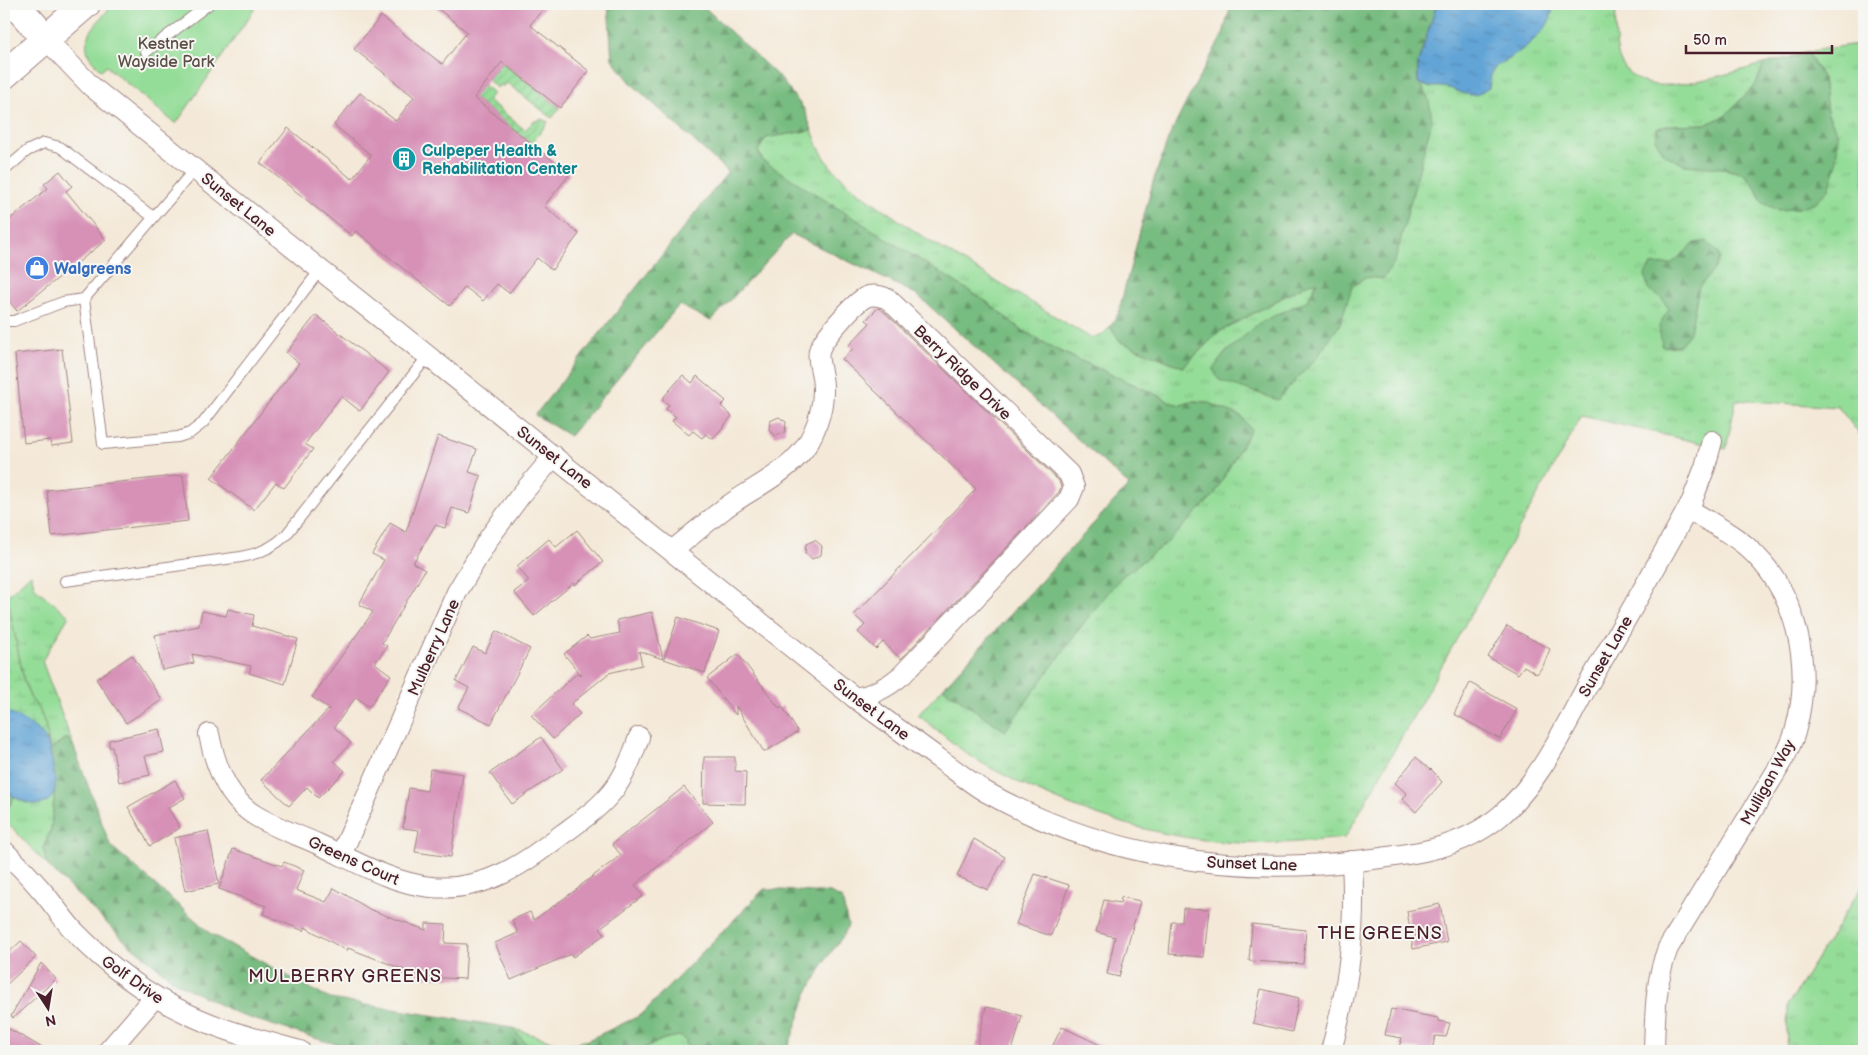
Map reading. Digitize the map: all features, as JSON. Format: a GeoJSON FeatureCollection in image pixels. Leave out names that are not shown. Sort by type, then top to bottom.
{"type":"FeatureCollection","features":[{"type":"Feature","properties":{"kind":"main road","name":"Sunset Lane"},"geometry":{"type":"LineString","coordinates":[[14,4],[46,39]]}},
{"type":"Feature","properties":{"kind":"main road"},"geometry":{"type":"LineString","coordinates":[[4,76],[86,4]]}},
{"type":"Feature","properties":{"kind":"street","name":"Sunset Lane"},"geometry":{"type":"LineString","coordinates":[[46,39],[92,87],[855,698],[984,790],[1056,826],[1117,845],[1208,862],[1263,866],[1352,862],[1429,851],[1459,842],[1489,825],[1513,804],[1538,773],[1554,748],[1688,509],[1702,475],[1712,440]]}},
{"type":"Feature","properties":{"kind":"street","name":"Berry Ridge Drive"},"geometry":{"type":"LineString","coordinates":[[672,551],[726,508],[788,466],[804,448],[815,429],[822,402],[822,378],[818,355],[822,344],[828,334],[865,297],[876,296],[888,299],[1069,474],[1074,487],[1069,499],[902,675],[883,689],[855,698]]}},
{"type":"Feature","properties":{"kind":"street","name":"Mulberry Lane"},"geometry":{"type":"LineString","coordinates":[[341,855],[457,592],[489,538],[520,496],[554,456]]}},
{"type":"Feature","properties":{"kind":"street","name":"Mulligan Way"},"geometry":{"type":"LineString","coordinates":[[1654,1051],[1658,978],[1668,948],[1784,759],[1796,730],[1802,696],[1800,645],[1791,611],[1777,583],[1746,546],[1688,509]]}},
{"type":"Feature","properties":{"kind":"street","name":"Greens Court"},"geometry":{"type":"LineString","coordinates":[[210,734],[213,756],[223,780],[236,798],[255,816],[399,881],[432,887],[453,887],[479,883],[500,876],[523,864],[594,811],[615,788],[631,762],[639,737]]}},
{"type":"Feature","properties":{"kind":"street","name":"Golf Drive"},"geometry":{"type":"LineString","coordinates":[[4,851],[42,891],[72,929],[94,951],[119,972],[155,997],[189,1015],[252,1038],[300,1051]]}},
{"type":"Feature","properties":{"kind":"street"},"geometry":{"type":"LineString","coordinates":[[1331,1051],[1350,970],[1354,905],[1352,862]]}},
{"type":"Feature","properties":{"kind":"street"},"geometry":{"type":"LineString","coordinates":[[108,1051],[155,997]]}},
{"type":"Feature","properties":{"kind":"lane"},"geometry":{"type":"LineString","coordinates":[[146,52],[209,4]]}},
{"type":"Feature","properties":{"kind":"lane"},"geometry":{"type":"LineString","coordinates":[[4,171],[27,151],[44,143],[60,147],[153,218]]}},
{"type":"Feature","properties":{"kind":"lane"},"geometry":{"type":"LineString","coordinates":[[4,320],[14,320],[63,302],[84,299],[195,169]]}},
{"type":"Feature","properties":{"kind":"lane"},"geometry":{"type":"LineString","coordinates":[[84,299],[103,444],[178,437],[190,433],[203,423],[320,270]]}},
{"type":"Feature","properties":{"kind":"lane"},"geometry":{"type":"LineString","coordinates":[[65,580],[241,558],[271,547],[286,535],[428,356]]}},
{"type":"Feature","properties":{"kind":"green space","name":"Kestner Wayside Park"},"geometry":{"type":"Polygon","coordinates":[[[113,4],[258,4],[176,124],[106,66],[101,70],[92,60],[87,44],[89,36],[93,28],[113,4]]]}},
{"type":"Feature","properties":{"kind":"green space"},"geometry":{"type":"Polygon","coordinates":[[[608,4],[701,4],[780,78],[804,109],[812,130],[766,138],[758,151],[763,161],[987,302],[1020,329],[1059,351],[1172,403],[1181,405],[1194,401],[1206,402],[1241,416],[1251,430],[1214,495],[1169,541],[1120,578],[1086,620],[1005,731],[943,688],[1129,485],[916,294],[792,234],[711,321],[679,305],[570,436],[535,415],[728,172],[632,84],[612,59],[608,4]]]}},
{"type":"Feature","properties":{"kind":"green space"},"geometry":{"type":"Polygon","coordinates":[[[1231,4],[1437,4],[1418,63],[1418,82],[1427,95],[1432,120],[1395,261],[1383,279],[1365,277],[1352,287],[1340,324],[1318,356],[1278,400],[1219,380],[1213,369],[1225,353],[1259,323],[1308,300],[1317,282],[1309,283],[1219,332],[1183,367],[1121,342],[1110,327],[1118,314],[1153,182],[1169,137],[1223,34],[1231,4]]]}},
{"type":"Feature","properties":{"kind":"green space"},"geometry":{"type":"Polygon","coordinates":[[[1304,4],[1616,4],[1616,38],[1619,58],[1626,70],[1642,82],[1657,85],[1687,83],[1764,64],[1756,84],[1725,116],[1707,124],[1671,125],[1721,168],[1745,174],[1755,187],[1763,203],[1838,135],[1827,112],[1823,79],[1808,52],[1864,43],[1864,440],[1838,407],[1736,400],[1726,449],[1582,416],[1345,838],[1266,843],[1206,840],[1139,828],[1074,807],[1042,794],[974,758],[918,715],[1206,402],[1194,401],[1181,405],[1172,403],[1059,351],[1020,329],[987,302],[790,180],[763,161],[758,151],[766,138],[812,130],[819,148],[830,166],[853,188],[926,239],[1091,338],[1101,336],[1110,327],[1121,342],[1183,367],[1219,332],[1302,287],[1304,4]]]}},
{"type":"Feature","properties":{"kind":"green space"},"geometry":{"type":"Polygon","coordinates":[[[1808,52],[1823,79],[1827,112],[1838,135],[1836,166],[1829,189],[1816,202],[1795,209],[1777,210],[1763,203],[1755,187],[1745,174],[1721,168],[1685,165],[1665,155],[1655,139],[1657,128],[1671,125],[1707,124],[1725,116],[1756,84],[1764,64],[1808,52]]]}},
{"type":"Feature","properties":{"kind":"green space"},"geometry":{"type":"Polygon","coordinates":[[[502,62],[560,108],[552,118],[507,83],[503,86],[499,85],[497,88],[488,80],[502,62]]]}},
{"type":"Feature","properties":{"kind":"green space"},"geometry":{"type":"Polygon","coordinates":[[[478,80],[493,93],[488,100],[525,130],[533,122],[541,119],[548,122],[531,144],[468,93],[478,80]]]}},
{"type":"Feature","properties":{"kind":"green space"},"geometry":{"type":"Polygon","coordinates":[[[1707,241],[1717,251],[1720,258],[1714,270],[1699,287],[1690,333],[1679,346],[1662,347],[1659,326],[1669,309],[1661,298],[1648,289],[1645,274],[1651,265],[1671,264],[1695,243],[1707,241]]]}},
{"type":"Feature","properties":{"kind":"green space"},"geometry":{"type":"Polygon","coordinates":[[[31,574],[35,588],[69,616],[42,661],[72,742],[65,738],[50,750],[45,724],[40,711],[30,697],[24,681],[7,596],[31,574]]]}},
{"type":"Feature","properties":{"kind":"green space"},"geometry":{"type":"Polygon","coordinates":[[[7,596],[24,681],[30,697],[40,711],[45,724],[50,750],[47,740],[4,709],[4,599],[7,596]]]}},
{"type":"Feature","properties":{"kind":"green space"},"geometry":{"type":"Polygon","coordinates":[[[66,738],[72,742],[110,845],[211,934],[330,999],[512,1028],[533,1051],[364,1051],[240,1015],[177,983],[125,941],[47,865],[43,848],[51,829],[55,787],[50,750],[66,738]]]}},
{"type":"Feature","properties":{"kind":"green space"},"geometry":{"type":"Polygon","coordinates":[[[55,787],[51,829],[43,848],[47,865],[4,819],[4,806],[10,804],[14,797],[32,804],[44,802],[52,794],[55,787]]]}},
{"type":"Feature","properties":{"kind":"green space"},"geometry":{"type":"Polygon","coordinates":[[[4,788],[14,797],[11,804],[4,806],[4,788]]]}},
{"type":"Feature","properties":{"kind":"green space"},"geometry":{"type":"Polygon","coordinates":[[[1864,883],[1864,1051],[1786,1051],[1788,1005],[1864,883]]]}},
{"type":"Feature","properties":{"kind":"green space"},"geometry":{"type":"Polygon","coordinates":[[[764,889],[830,893],[842,899],[848,925],[844,935],[826,959],[807,994],[787,1051],[689,1051],[685,1039],[679,1036],[664,1039],[637,1051],[578,1051],[588,1040],[641,1015],[764,889]]]}},
{"type":"Feature","properties":{"kind":"green space"},"geometry":{"type":"Polygon","coordinates":[[[512,1028],[564,1045],[588,1040],[578,1051],[533,1051],[512,1028]]]}},
{"type":"Feature","properties":{"kind":"green space"},"geometry":{"type":"Polygon","coordinates":[[[679,1036],[685,1039],[689,1051],[637,1051],[664,1039],[679,1036]]]}},
{"type":"Feature","properties":{"kind":"water"},"geometry":{"type":"Polygon","coordinates":[[[1437,4],[1552,4],[1552,12],[1538,36],[1522,50],[1494,68],[1489,88],[1479,94],[1471,95],[1444,87],[1428,87],[1418,82],[1418,63],[1437,4]]]}},
{"type":"Feature","properties":{"kind":"water"},"geometry":{"type":"Polygon","coordinates":[[[4,709],[36,729],[46,740],[55,777],[55,787],[52,796],[47,802],[32,804],[24,802],[4,788],[4,709]]]}},
{"type":"Feature","properties":{"kind":"building","name":"Culpeper Health & Rehabilitation Center"},"geometry":{"type":"Polygon","coordinates":[[[432,4],[547,4],[530,25],[589,71],[560,108],[502,62],[474,98],[570,174],[544,206],[579,234],[552,270],[537,258],[509,293],[497,284],[483,301],[465,287],[450,306],[356,231],[352,236],[260,163],[288,128],[352,179],[371,155],[334,125],[360,93],[396,121],[414,97],[354,49],[381,16],[442,64],[467,32],[432,4]]]}},
{"type":"Feature","properties":{"kind":"building","name":"Walgreens"},"geometry":{"type":"Polygon","coordinates":[[[60,171],[72,186],[66,191],[106,240],[17,311],[4,295],[4,224],[48,188],[44,184],[60,171]]]}},
{"type":"Feature","properties":{"kind":"building"},"geometry":{"type":"Polygon","coordinates":[[[878,308],[1059,481],[1061,487],[1059,492],[901,659],[883,642],[876,649],[858,632],[865,625],[854,615],[976,489],[842,359],[853,349],[849,345],[870,323],[866,320],[878,308]]]}},
{"type":"Feature","properties":{"kind":"building"},"geometry":{"type":"Polygon","coordinates":[[[316,315],[389,372],[360,411],[341,396],[305,444],[313,449],[284,488],[276,482],[254,510],[211,478],[299,363],[286,353],[316,315]]]}},
{"type":"Feature","properties":{"kind":"building"},"geometry":{"type":"Polygon","coordinates":[[[62,349],[73,443],[51,446],[50,440],[24,443],[15,354],[62,349]]]}},
{"type":"Feature","properties":{"kind":"building"},"geometry":{"type":"Polygon","coordinates":[[[683,375],[692,383],[697,376],[726,401],[721,406],[732,416],[713,439],[706,434],[702,438],[693,431],[689,435],[672,421],[676,417],[666,409],[669,405],[662,399],[683,375]]]}},
{"type":"Feature","properties":{"kind":"building"},"geometry":{"type":"Polygon","coordinates":[[[779,417],[786,422],[785,432],[776,436],[769,430],[770,421],[779,417]]]}},
{"type":"Feature","properties":{"kind":"building"},"geometry":{"type":"Polygon","coordinates":[[[438,436],[477,449],[469,472],[481,476],[469,513],[452,508],[445,528],[435,525],[413,563],[425,570],[382,643],[387,646],[375,663],[391,675],[369,707],[356,697],[334,727],[351,743],[334,761],[345,771],[318,798],[307,787],[289,806],[261,780],[329,709],[312,697],[373,612],[359,604],[384,560],[372,554],[390,523],[406,532],[438,436]]]}},
{"type":"Feature","properties":{"kind":"building"},"geometry":{"type":"Polygon","coordinates":[[[183,475],[188,521],[52,536],[47,490],[183,475]]]}},
{"type":"Feature","properties":{"kind":"building"},"geometry":{"type":"Polygon","coordinates":[[[577,530],[603,562],[534,616],[514,592],[529,581],[517,566],[549,539],[556,547],[577,530]]]}},
{"type":"Feature","properties":{"kind":"building"},"geometry":{"type":"Polygon","coordinates":[[[815,540],[822,546],[821,555],[812,559],[805,553],[806,544],[815,540]]]}},
{"type":"Feature","properties":{"kind":"building"},"geometry":{"type":"Polygon","coordinates":[[[228,609],[254,615],[252,626],[298,639],[285,684],[249,673],[251,666],[192,654],[194,663],[162,670],[155,635],[199,626],[202,611],[226,616],[228,609]]]}},
{"type":"Feature","properties":{"kind":"building"},"geometry":{"type":"Polygon","coordinates":[[[652,612],[663,659],[639,651],[642,665],[609,673],[571,704],[580,714],[553,739],[531,715],[577,673],[582,676],[564,654],[587,636],[590,639],[620,633],[617,620],[652,612]]]}},
{"type":"Feature","properties":{"kind":"building"},"geometry":{"type":"Polygon","coordinates":[[[678,617],[719,631],[705,673],[664,659],[678,617]]]}},
{"type":"Feature","properties":{"kind":"building"},"geometry":{"type":"Polygon","coordinates":[[[1507,626],[1550,649],[1543,666],[1537,674],[1524,666],[1518,674],[1488,657],[1507,626]]]}},
{"type":"Feature","properties":{"kind":"building"},"geometry":{"type":"Polygon","coordinates":[[[496,631],[530,649],[491,724],[458,708],[469,688],[456,681],[473,647],[485,653],[496,631]]]}},
{"type":"Feature","properties":{"kind":"building"},"geometry":{"type":"Polygon","coordinates":[[[738,654],[779,708],[782,706],[798,732],[764,752],[736,706],[736,715],[707,678],[738,654]]]}},
{"type":"Feature","properties":{"kind":"building"},"geometry":{"type":"Polygon","coordinates":[[[132,655],[162,700],[126,723],[96,679],[132,655]]]}},
{"type":"Feature","properties":{"kind":"building"},"geometry":{"type":"Polygon","coordinates":[[[1470,683],[1517,709],[1500,739],[1454,714],[1470,683]]]}},
{"type":"Feature","properties":{"kind":"building"},"geometry":{"type":"Polygon","coordinates":[[[159,729],[164,752],[145,756],[150,775],[119,782],[112,747],[109,747],[109,740],[159,729]]]}},
{"type":"Feature","properties":{"kind":"building"},"geometry":{"type":"Polygon","coordinates":[[[541,737],[563,769],[512,804],[490,773],[541,737]]]}},
{"type":"Feature","properties":{"kind":"building"},"geometry":{"type":"Polygon","coordinates":[[[704,757],[735,757],[735,771],[746,772],[745,804],[703,803],[704,757]]]}},
{"type":"Feature","properties":{"kind":"building"},"geometry":{"type":"Polygon","coordinates":[[[1416,757],[1431,769],[1442,782],[1416,812],[1402,799],[1407,794],[1395,783],[1416,757]]]}},
{"type":"Feature","properties":{"kind":"building"},"geometry":{"type":"Polygon","coordinates":[[[430,769],[463,774],[451,857],[415,852],[419,830],[403,828],[409,788],[427,791],[430,769]]]}},
{"type":"Feature","properties":{"kind":"building"},"geometry":{"type":"Polygon","coordinates":[[[175,780],[185,798],[168,808],[180,828],[150,846],[128,807],[175,780]]]}},
{"type":"Feature","properties":{"kind":"building"},"geometry":{"type":"Polygon","coordinates":[[[684,787],[713,822],[635,885],[643,896],[600,928],[605,934],[573,957],[571,954],[511,980],[495,943],[518,933],[512,920],[530,912],[534,920],[580,887],[621,855],[612,844],[684,787]]]}},
{"type":"Feature","properties":{"kind":"building"},"geometry":{"type":"Polygon","coordinates":[[[208,831],[219,884],[185,891],[174,838],[208,831]]]}},
{"type":"Feature","properties":{"kind":"building"},"geometry":{"type":"Polygon","coordinates":[[[974,839],[1005,857],[988,890],[957,876],[974,839]]]}},
{"type":"Feature","properties":{"kind":"building"},"geometry":{"type":"Polygon","coordinates":[[[233,849],[282,866],[284,862],[304,870],[296,890],[326,902],[334,888],[371,910],[426,930],[426,923],[446,924],[445,943],[467,944],[465,979],[423,977],[348,948],[347,951],[305,927],[304,931],[263,914],[266,906],[219,889],[233,849]]]}},
{"type":"Feature","properties":{"kind":"building"},"geometry":{"type":"Polygon","coordinates":[[[1035,874],[1069,885],[1051,936],[1016,924],[1035,874]]]}},
{"type":"Feature","properties":{"kind":"building"},"geometry":{"type":"Polygon","coordinates":[[[1121,897],[1140,901],[1119,977],[1107,974],[1115,937],[1096,932],[1104,900],[1120,903],[1121,897]]]}},
{"type":"Feature","properties":{"kind":"building"},"geometry":{"type":"Polygon","coordinates":[[[1440,904],[1447,942],[1413,949],[1407,911],[1440,904]]]}},
{"type":"Feature","properties":{"kind":"building"},"geometry":{"type":"Polygon","coordinates":[[[1183,908],[1209,909],[1204,957],[1169,954],[1172,922],[1182,922],[1183,908]]]}},
{"type":"Feature","properties":{"kind":"building"},"geometry":{"type":"Polygon","coordinates":[[[1252,924],[1306,930],[1303,964],[1249,961],[1252,924]]]}},
{"type":"Feature","properties":{"kind":"building"},"geometry":{"type":"Polygon","coordinates":[[[21,941],[36,957],[4,987],[4,957],[21,941]]]}},
{"type":"Feature","properties":{"kind":"building"},"geometry":{"type":"Polygon","coordinates":[[[41,963],[56,979],[13,1018],[11,1016],[41,963]]]}},
{"type":"Feature","properties":{"kind":"building"},"geometry":{"type":"Polygon","coordinates":[[[1261,989],[1299,998],[1292,1032],[1253,1023],[1261,989]]]}},
{"type":"Feature","properties":{"kind":"building"},"geometry":{"type":"Polygon","coordinates":[[[986,1007],[1022,1016],[1012,1051],[977,1046],[986,1007]]]}},
{"type":"Feature","properties":{"kind":"building"},"geometry":{"type":"Polygon","coordinates":[[[1391,1009],[1438,1018],[1438,1021],[1450,1023],[1446,1037],[1435,1036],[1432,1051],[1399,1047],[1402,1038],[1385,1035],[1391,1009]]]}},
{"type":"Feature","properties":{"kind":"building"},"geometry":{"type":"Polygon","coordinates":[[[4,1026],[48,1051],[4,1051],[4,1026]]]}},
{"type":"Feature","properties":{"kind":"building"},"geometry":{"type":"Polygon","coordinates":[[[1062,1027],[1113,1051],[1050,1051],[1062,1027]]]}},
{"type":"Feature","properties":{"kind":"place","name":"Culpeper Health & Rehabilitation Center"},"geometry":{"type":"Point","coordinates":[404,159]}},
{"type":"Feature","properties":{"kind":"place","name":"Walgreens"},"geometry":{"type":"Point","coordinates":[37,268]}},
{"type":"Feature","properties":{"kind":"district","name":"THE GREENS"},"geometry":{"type":"Point","coordinates":[1380,933]}},
{"type":"Feature","properties":{"kind":"district","name":"MULBERRY GREENS"},"geometry":{"type":"Point","coordinates":[345,976]}}]}
